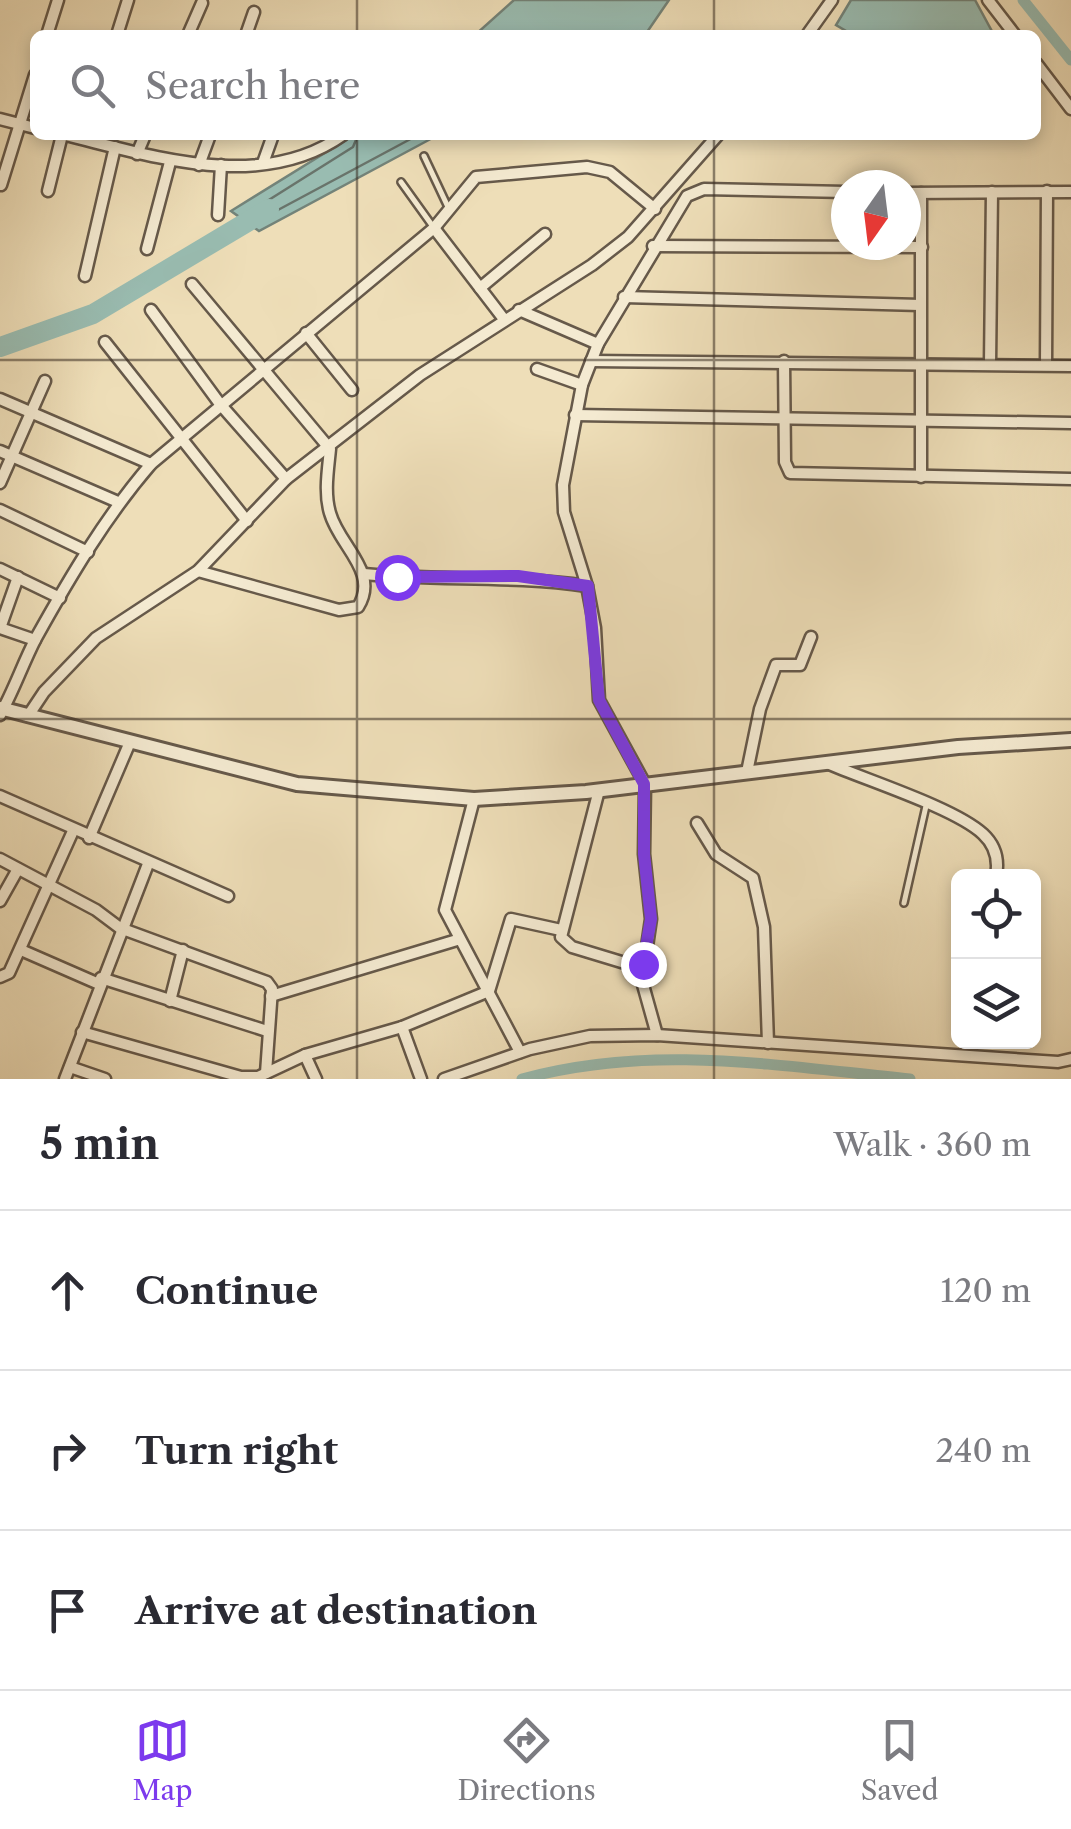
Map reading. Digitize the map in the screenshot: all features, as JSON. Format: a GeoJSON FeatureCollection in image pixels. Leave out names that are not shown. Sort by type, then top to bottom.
{"type":"FeatureCollection","features":[{"type":"Feature","properties":{"kind":"street"},"geometry":{"type":"LineString","coordinates":[[49,30],[58,0]]}},
{"type":"Feature","properties":{"kind":"street"},"geometry":{"type":"LineString","coordinates":[[119,30],[128,0]]}},
{"type":"Feature","properties":{"kind":"street"},"geometry":{"type":"LineString","coordinates":[[811,30],[832,0]]}},
{"type":"Feature","properties":{"kind":"street"},"geometry":{"type":"LineString","coordinates":[[988,0],[1011,30]]}},
{"type":"Feature","properties":{"kind":"street"},"geometry":{"type":"LineString","coordinates":[[190,30],[202,3]]}},
{"type":"Feature","properties":{"kind":"street"},"geometry":{"type":"LineString","coordinates":[[248,30],[254,12]]}},
{"type":"Feature","properties":{"kind":"street"},"geometry":{"type":"LineString","coordinates":[[1041,70],[1071,109]]}},
{"type":"Feature","properties":{"kind":"street"},"geometry":{"type":"LineString","coordinates":[[1,185],[30,91]]}},
{"type":"Feature","properties":{"kind":"street"},"geometry":{"type":"LineString","coordinates":[[0,120],[30,127]]}},
{"type":"Feature","properties":{"kind":"street"},"geometry":{"type":"LineString","coordinates":[[48,192],[63,140]]}},
{"type":"Feature","properties":{"kind":"street"},"geometry":{"type":"LineString","coordinates":[[94,140],[170,162],[221,165],[296,160],[329,141]]}},
{"type":"Feature","properties":{"kind":"street"},"geometry":{"type":"LineString","coordinates":[[136,154],[143,140]]}},
{"type":"Feature","properties":{"kind":"street"},"geometry":{"type":"LineString","coordinates":[[199,164],[208,140]]}},
{"type":"Feature","properties":{"kind":"street"},"geometry":{"type":"LineString","coordinates":[[263,163],[271,140]]}},
{"type":"Feature","properties":{"kind":"street"},"geometry":{"type":"LineString","coordinates":[[28,716],[44,692],[96,638],[198,571],[286,479],[330,449],[420,376],[503,318],[592,265],[654,211],[714,140]]}},
{"type":"Feature","properties":{"kind":"street"},"geometry":{"type":"LineString","coordinates":[[85,276],[116,147]]}},
{"type":"Feature","properties":{"kind":"street"},"geometry":{"type":"LineString","coordinates":[[147,249],[170,162]]}},
{"type":"Feature","properties":{"kind":"street"},"geometry":{"type":"LineString","coordinates":[[218,215],[221,165]]}},
{"type":"Feature","properties":{"kind":"street"},"geometry":{"type":"LineString","coordinates":[[667,223],[610,172],[588,167],[488,173],[468,184],[434,228],[150,464],[118,502],[60,598],[1,711],[297,784],[474,799],[599,790],[958,746],[1071,740]]}},
{"type":"Feature","properties":{"kind":"street"},"geometry":{"type":"LineString","coordinates":[[638,967],[645,960],[651,919],[644,854],[644,784],[599,700],[588,586],[564,512],[566,449],[582,385],[598,344],[667,223],[687,196],[704,189],[831,192]]}},
{"type":"Feature","properties":{"kind":"street"},"geometry":{"type":"LineString","coordinates":[[1046,365],[1047,191]]}},
{"type":"Feature","properties":{"kind":"street"},"geometry":{"type":"LineString","coordinates":[[990,364],[992,192]]}},
{"type":"Feature","properties":{"kind":"street"},"geometry":{"type":"LineString","coordinates":[[921,193],[1071,192]]}},
{"type":"Feature","properties":{"kind":"street"},"geometry":{"type":"LineString","coordinates":[[921,220],[921,477]]}},
{"type":"Feature","properties":{"kind":"street"},"geometry":{"type":"LineString","coordinates":[[434,228],[503,318]]}},
{"type":"Feature","properties":{"kind":"street"},"geometry":{"type":"LineString","coordinates":[[480,288],[545,234]]}},
{"type":"Feature","properties":{"kind":"street"},"geometry":{"type":"LineString","coordinates":[[654,246],[922,248]]}},
{"type":"Feature","properties":{"kind":"street"},"geometry":{"type":"LineString","coordinates":[[192,284],[330,449],[329,510],[364,574],[364,598],[350,610],[198,571]]}},
{"type":"Feature","properties":{"kind":"street"},"geometry":{"type":"LineString","coordinates":[[624,298],[920,305]]}},
{"type":"Feature","properties":{"kind":"street"},"geometry":{"type":"LineString","coordinates":[[151,310],[220,404],[286,479]]}},
{"type":"Feature","properties":{"kind":"street"},"geometry":{"type":"LineString","coordinates":[[519,310],[598,344]]}},
{"type":"Feature","properties":{"kind":"street"},"geometry":{"type":"LineString","coordinates":[[306,332],[352,390]]}},
{"type":"Feature","properties":{"kind":"street"},"geometry":{"type":"LineString","coordinates":[[104,342],[248,521]]}},
{"type":"Feature","properties":{"kind":"street"},"geometry":{"type":"LineString","coordinates":[[591,361],[1071,366]]}},
{"type":"Feature","properties":{"kind":"street"},"geometry":{"type":"LineString","coordinates":[[784,362],[784,462],[790,473],[1071,480]]}},
{"type":"Feature","properties":{"kind":"street"},"geometry":{"type":"LineString","coordinates":[[537,369],[582,385]]}},
{"type":"Feature","properties":{"kind":"street"},"geometry":{"type":"LineString","coordinates":[[0,483],[6,453],[31,414],[45,381]]}},
{"type":"Feature","properties":{"kind":"street"},"geometry":{"type":"LineString","coordinates":[[0,399],[150,464]]}},
{"type":"Feature","properties":{"kind":"street"},"geometry":{"type":"LineString","coordinates":[[575,414],[1071,423]]}},
{"type":"Feature","properties":{"kind":"street"},"geometry":{"type":"LineString","coordinates":[[6,453],[118,502]]}},
{"type":"Feature","properties":{"kind":"street"},"geometry":{"type":"LineString","coordinates":[[0,510],[88,552]]}},
{"type":"Feature","properties":{"kind":"street"},"geometry":{"type":"LineString","coordinates":[[0,569],[60,598]]}},
{"type":"Feature","properties":{"kind":"street"},"geometry":{"type":"LineString","coordinates":[[364,574],[430,580],[518,576],[588,586]]}},
{"type":"Feature","properties":{"kind":"street"},"geometry":{"type":"LineString","coordinates":[[18,577],[0,628],[35,640]]}},
{"type":"Feature","properties":{"kind":"street"},"geometry":{"type":"LineString","coordinates":[[748,772],[760,710],[774,669],[778,664],[800,666],[811,638]]}},
{"type":"Feature","properties":{"kind":"street"},"geometry":{"type":"LineString","coordinates":[[89,838],[130,742]]}},
{"type":"Feature","properties":{"kind":"street"},"geometry":{"type":"LineString","coordinates":[[827,763],[982,833],[997,855],[996,869]]}},
{"type":"Feature","properties":{"kind":"street"},"geometry":{"type":"LineString","coordinates":[[599,790],[561,930],[564,943],[572,947],[638,967]]}},
{"type":"Feature","properties":{"kind":"street"},"geometry":{"type":"LineString","coordinates":[[0,796],[228,896]]}},
{"type":"Feature","properties":{"kind":"street"},"geometry":{"type":"LineString","coordinates":[[474,799],[446,898],[448,920],[520,1052]]}},
{"type":"Feature","properties":{"kind":"street"},"geometry":{"type":"LineString","coordinates":[[697,823],[716,854],[753,878],[764,927],[768,1043]]}},
{"type":"Feature","properties":{"kind":"street"},"geometry":{"type":"LineString","coordinates":[[0,977],[9,974],[21,950],[73,831]]}},
{"type":"Feature","properties":{"kind":"street"},"geometry":{"type":"LineString","coordinates":[[0,859],[51,884],[120,928],[267,982],[271,996],[266,1073]]}},
{"type":"Feature","properties":{"kind":"street"},"geometry":{"type":"LineString","coordinates":[[64,1079],[148,864]]}},
{"type":"Feature","properties":{"kind":"street"},"geometry":{"type":"LineString","coordinates":[[0,901],[18,869]]}},
{"type":"Feature","properties":{"kind":"street"},"geometry":{"type":"LineString","coordinates":[[489,992],[511,919],[561,930]]}},
{"type":"Feature","properties":{"kind":"street"},"geometry":{"type":"LineString","coordinates":[[271,996],[458,940]]}},
{"type":"Feature","properties":{"kind":"street"},"geometry":{"type":"LineString","coordinates":[[21,950],[100,980],[266,1030]]}},
{"type":"Feature","properties":{"kind":"street"},"geometry":{"type":"LineString","coordinates":[[170,1000],[183,950]]}},
{"type":"Feature","properties":{"kind":"street"},"geometry":{"type":"LineString","coordinates":[[638,967],[657,1035]]}},
{"type":"Feature","properties":{"kind":"street"},"geometry":{"type":"LineString","coordinates":[[82,1032],[242,1077],[266,1073],[306,1055],[402,1027],[489,992]]}},
{"type":"Feature","properties":{"kind":"street"},"geometry":{"type":"LineString","coordinates":[[402,1027],[422,1079]]}},
{"type":"Feature","properties":{"kind":"street"},"geometry":{"type":"LineString","coordinates":[[444,1079],[520,1052],[590,1036],[657,1035],[957,1055],[1071,1058]]}},
{"type":"Feature","properties":{"kind":"street"},"geometry":{"type":"LineString","coordinates":[[957,1055],[958,1049]]}},
{"type":"Feature","properties":{"kind":"street"},"geometry":{"type":"LineString","coordinates":[[306,1055],[316,1079]]}},
{"type":"Feature","properties":{"kind":"street"},"geometry":{"type":"LineString","coordinates":[[70,1067],[105,1079]]}},
{"type":"Feature","properties":{"kind":"lane"},"geometry":{"type":"LineString","coordinates":[[424,156],[449,208]]}},
{"type":"Feature","properties":{"kind":"lane"},"geometry":{"type":"LineString","coordinates":[[401,182],[434,228]]}},
{"type":"Feature","properties":{"kind":"lane"},"geometry":{"type":"LineString","coordinates":[[904,903],[926,806]]}},
{"type":"Feature","properties":{"kind":"water"},"geometry":{"type":"Polygon","coordinates":[[[514,0],[669,0],[648,30],[481,30],[514,0]]]}},
{"type":"Feature","properties":{"kind":"water"},"geometry":{"type":"Polygon","coordinates":[[[851,0],[975,0],[991,30],[844,30],[836,25],[851,0]]]}},
{"type":"Feature","properties":{"kind":"water"},"geometry":{"type":"Polygon","coordinates":[[[346,140],[429,140],[259,231],[231,211],[346,140]]]}},
{"type":"Feature","properties":{"kind":"waterway"},"geometry":{"type":"LineString","coordinates":[[1023,0],[1071,60]]}},
{"type":"Feature","properties":{"kind":"waterway"},"geometry":{"type":"LineString","coordinates":[[0,347],[93,314],[269,209]]}},
{"type":"Feature","properties":{"kind":"waterway"},"geometry":{"type":"LineString","coordinates":[[522,1079],[571,1068],[668,1060],[764,1064],[910,1079]]}},
{"type":"Feature","properties":{"kind":"route"},"geometry":{"type":"LineString","coordinates":[[397,577],[430,580],[518,576],[588,586],[599,700],[644,784],[644,854],[651,919],[643,964]]}}]}
